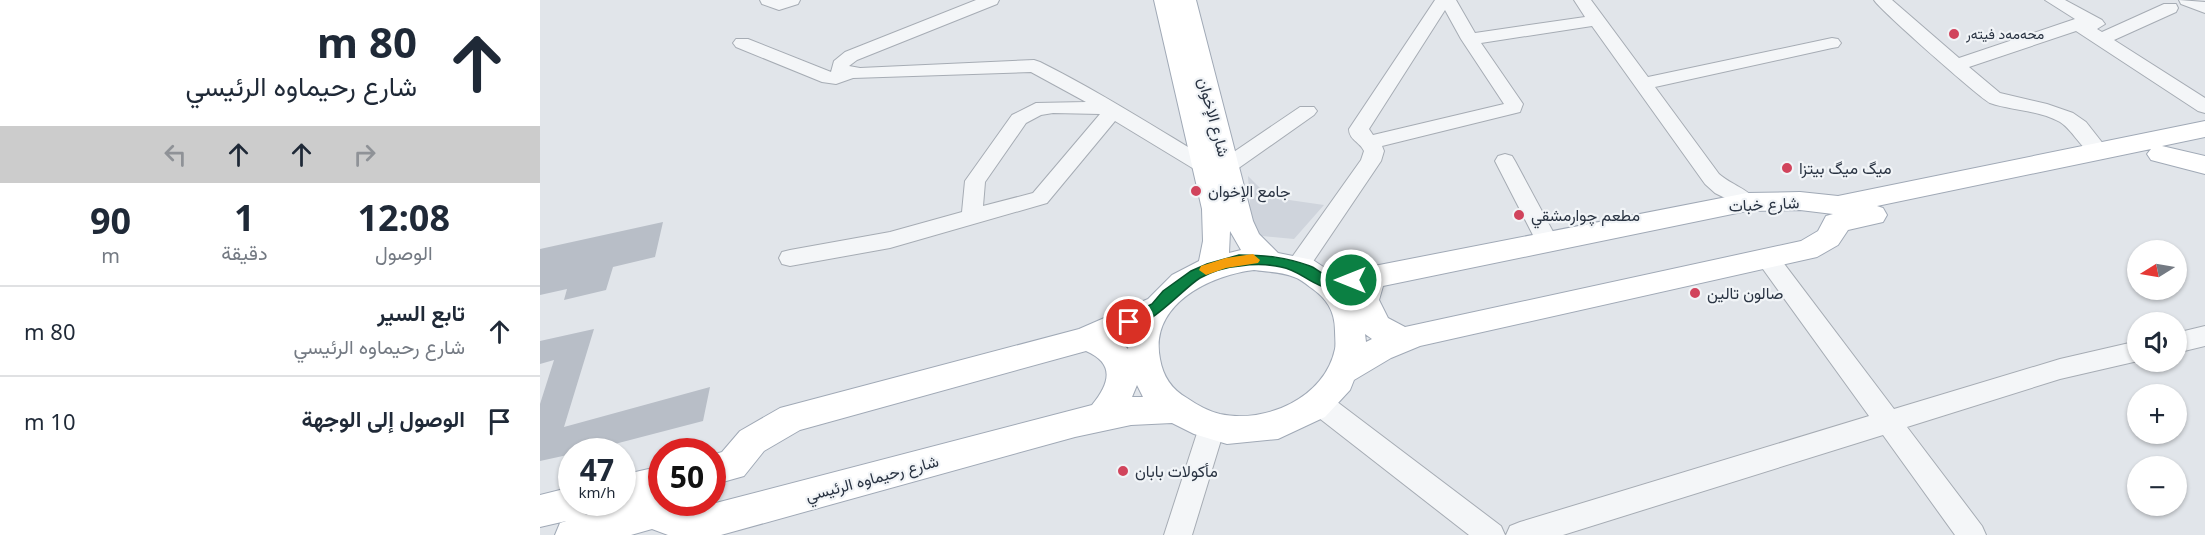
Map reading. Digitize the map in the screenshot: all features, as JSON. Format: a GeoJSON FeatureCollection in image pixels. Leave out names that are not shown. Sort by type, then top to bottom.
{"type":"FeatureCollection","features":[{"type":"Feature","properties":{"kind":"main road"},"geometry":{"type":"LineString","coordinates":[[1165,0],[1216,167],[1215,208],[1224,247],[1239,261],[1268,260],[1311,274],[1340,297],[1352,324],[1352,355],[1346,370],[1335,387],[1319,403],[1300,415],[1280,424],[1257,429],[1234,430],[1212,427],[1173,409],[1155,392],[1145,372],[1142,350],[1146,328],[1157,308],[1224,247],[1253,247],[1268,260]]}},
{"type":"Feature","properties":{"kind":"main road","name":"شارع الإخوان"},"geometry":{"type":"LineString","coordinates":[[1185,0],[1216,167]]}},
{"type":"Feature","properties":{"kind":"main road","name":"شارع خبات"},"geometry":{"type":"LineString","coordinates":[[1837,214],[2098,150],[2205,129]]}},
{"type":"Feature","properties":{"kind":"main road","name":"شارع خبات"},"geometry":{"type":"LineString","coordinates":[[1311,274],[1385,275],[1747,201],[1791,200],[1837,214],[2205,145]]}},
{"type":"Feature","properties":{"kind":"main road"},"geometry":{"type":"LineString","coordinates":[[2160,154],[2205,165]]}},
{"type":"Feature","properties":{"kind":"main road"},"geometry":{"type":"LineString","coordinates":[[1346,370],[1404,339],[1801,251],[1821,243],[1833,233],[1837,214]]}},
{"type":"Feature","properties":{"kind":"main road"},"geometry":{"type":"LineString","coordinates":[[1385,275],[1372,285],[1364,300],[1368,318],[1381,330],[1404,339]]}},
{"type":"Feature","properties":{"kind":"main road"},"geometry":{"type":"LineString","coordinates":[[726,464],[752,441],[792,418],[1087,339],[1157,308]]}},
{"type":"Feature","properties":{"kind":"main road"},"geometry":{"type":"LineString","coordinates":[[1087,339],[1104,344],[1116,354],[1123,368],[1123,384],[1116,401],[1102,417]]}},
{"type":"Feature","properties":{"kind":"main road","name":"شارع رحيماوه الرئيسي"},"geometry":{"type":"LineString","coordinates":[[669,516],[672,521],[683,523],[708,522],[1102,417],[1131,411],[1173,409]]}},
{"type":"Feature","properties":{"kind":"main road"},"geometry":{"type":"LineString","coordinates":[[573,535],[648,501]]}},
{"type":"Feature","properties":{"kind":"main road"},"geometry":{"type":"LineString","coordinates":[[540,511],[558,506]]}},
{"type":"Feature","properties":{"kind":"street"},"geometry":{"type":"LineString","coordinates":[[768,0],[779,5],[792,0]]}},
{"type":"Feature","properties":{"kind":"street"},"geometry":{"type":"LineString","coordinates":[[851,74],[842,72],[839,68],[843,61],[851,56],[991,0]]}},
{"type":"Feature","properties":{"kind":"street"},"geometry":{"type":"LineString","coordinates":[[1311,274],[1371,161],[1374,151],[1370,142],[1359,134],[1359,129],[1443,0]]}},
{"type":"Feature","properties":{"kind":"street"},"geometry":{"type":"LineString","coordinates":[[1370,142],[1513,108],[1514,104],[1470,39],[1448,0]]}},
{"type":"Feature","properties":{"kind":"street"},"geometry":{"type":"LineString","coordinates":[[1583,0],[1712,179],[1722,188],[1747,201]]}},
{"type":"Feature","properties":{"kind":"street"},"geometry":{"type":"LineString","coordinates":[[1885,3],[1911,0]]}},
{"type":"Feature","properties":{"kind":"street"},"geometry":{"type":"LineString","coordinates":[[2053,0],[2205,107]]}},
{"type":"Feature","properties":{"kind":"street"},"geometry":{"type":"LineString","coordinates":[[2187,0],[2205,8]]}},
{"type":"Feature","properties":{"kind":"street"},"geometry":{"type":"LineString","coordinates":[[1885,3],[1994,98],[2047,110],[2073,121],[2085,132],[2098,150]]}},
{"type":"Feature","properties":{"kind":"street"},"geometry":{"type":"LineString","coordinates":[[2107,36],[2170,8]]}},
{"type":"Feature","properties":{"kind":"street"},"geometry":{"type":"LineString","coordinates":[[1470,39],[1597,20]]}},
{"type":"Feature","properties":{"kind":"street"},"geometry":{"type":"LineString","coordinates":[[1956,65],[2084,22]]}},
{"type":"Feature","properties":{"kind":"street"},"geometry":{"type":"LineString","coordinates":[[742,43],[822,76],[836,78],[851,74],[1034,66],[1083,90],[1110,109],[1216,167],[1308,111]]}},
{"type":"Feature","properties":{"kind":"street"},"geometry":{"type":"LineString","coordinates":[[1644,84],[1832,43]]}},
{"type":"Feature","properties":{"kind":"street"},"geometry":{"type":"LineString","coordinates":[[972,217],[975,181],[1019,119],[1036,109],[1045,108],[1110,109]]}},
{"type":"Feature","properties":{"kind":"street"},"geometry":{"type":"LineString","coordinates":[[790,258],[890,240],[1040,198],[1110,109]]}},
{"type":"Feature","properties":{"kind":"street"},"geometry":{"type":"LineString","coordinates":[[1505,161],[1547,241]]}},
{"type":"Feature","properties":{"kind":"street"},"geometry":{"type":"LineString","coordinates":[[1768,259],[1972,535]]}},
{"type":"Feature","properties":{"kind":"street"},"geometry":{"type":"LineString","coordinates":[[2187,340],[2205,336]]}},
{"type":"Feature","properties":{"kind":"street"},"geometry":{"type":"LineString","coordinates":[[1520,535],[1886,420],[2060,369],[2127,354]]}},
{"type":"Feature","properties":{"kind":"street"},"geometry":{"type":"LineString","coordinates":[[1319,403],[1491,535]]}},
{"type":"Feature","properties":{"kind":"street"},"geometry":{"type":"LineString","coordinates":[[1178,535],[1212,427]]}},
{"type":"Feature","properties":{"kind":"shaded area"},"geometry":{"type":"Polygon","coordinates":[[[1248,176],[1269,197],[1324,205],[1294,239],[1252,235],[1248,176]]]}},
{"type":"Feature","properties":{"kind":"building"},"geometry":{"type":"Polygon","coordinates":[[[663,222],[655,257],[613,267],[606,290],[564,300],[567,289],[540,295],[540,249],[663,222]]]}},
{"type":"Feature","properties":{"kind":"building"},"geometry":{"type":"Polygon","coordinates":[[[594,329],[564,427],[710,387],[703,421],[636,438],[558,438],[558,457],[540,461],[540,404],[554,360],[540,364],[540,341],[594,329]]]}},
{"type":"Feature","properties":{"kind":"slow traffic"},"geometry":{"type":"LineString","coordinates":[[1206,270],[1226,263],[1253,260]]}},
{"type":"Feature","properties":{"kind":"place","name":"محەمەد فیتەر"},"geometry":{"type":"Point","coordinates":[1954,34]}},
{"type":"Feature","properties":{"kind":"place","name":"ميگ ميگ بيتزا"},"geometry":{"type":"Point","coordinates":[1787,168]}},
{"type":"Feature","properties":{"kind":"place","name":"جامع الإخوان"},"geometry":{"type":"Point","coordinates":[1196,191]}},
{"type":"Feature","properties":{"kind":"place","name":"مطعم چوارمشقي"},"geometry":{"type":"Point","coordinates":[1519,215]}},
{"type":"Feature","properties":{"kind":"place","name":"صالون تالين"},"geometry":{"type":"Point","coordinates":[1695,293]}},
{"type":"Feature","properties":{"kind":"place","name":"مأكولات بابان"},"geometry":{"type":"Point","coordinates":[1123,471]}},
{"type":"Feature","properties":{"kind":"route"},"geometry":{"type":"LineString","coordinates":[[1129,322],[1157,308],[1168,295],[1196,274],[1226,263],[1254,260],[1284,262],[1298,266],[1323,281],[1351,280]]}}]}
